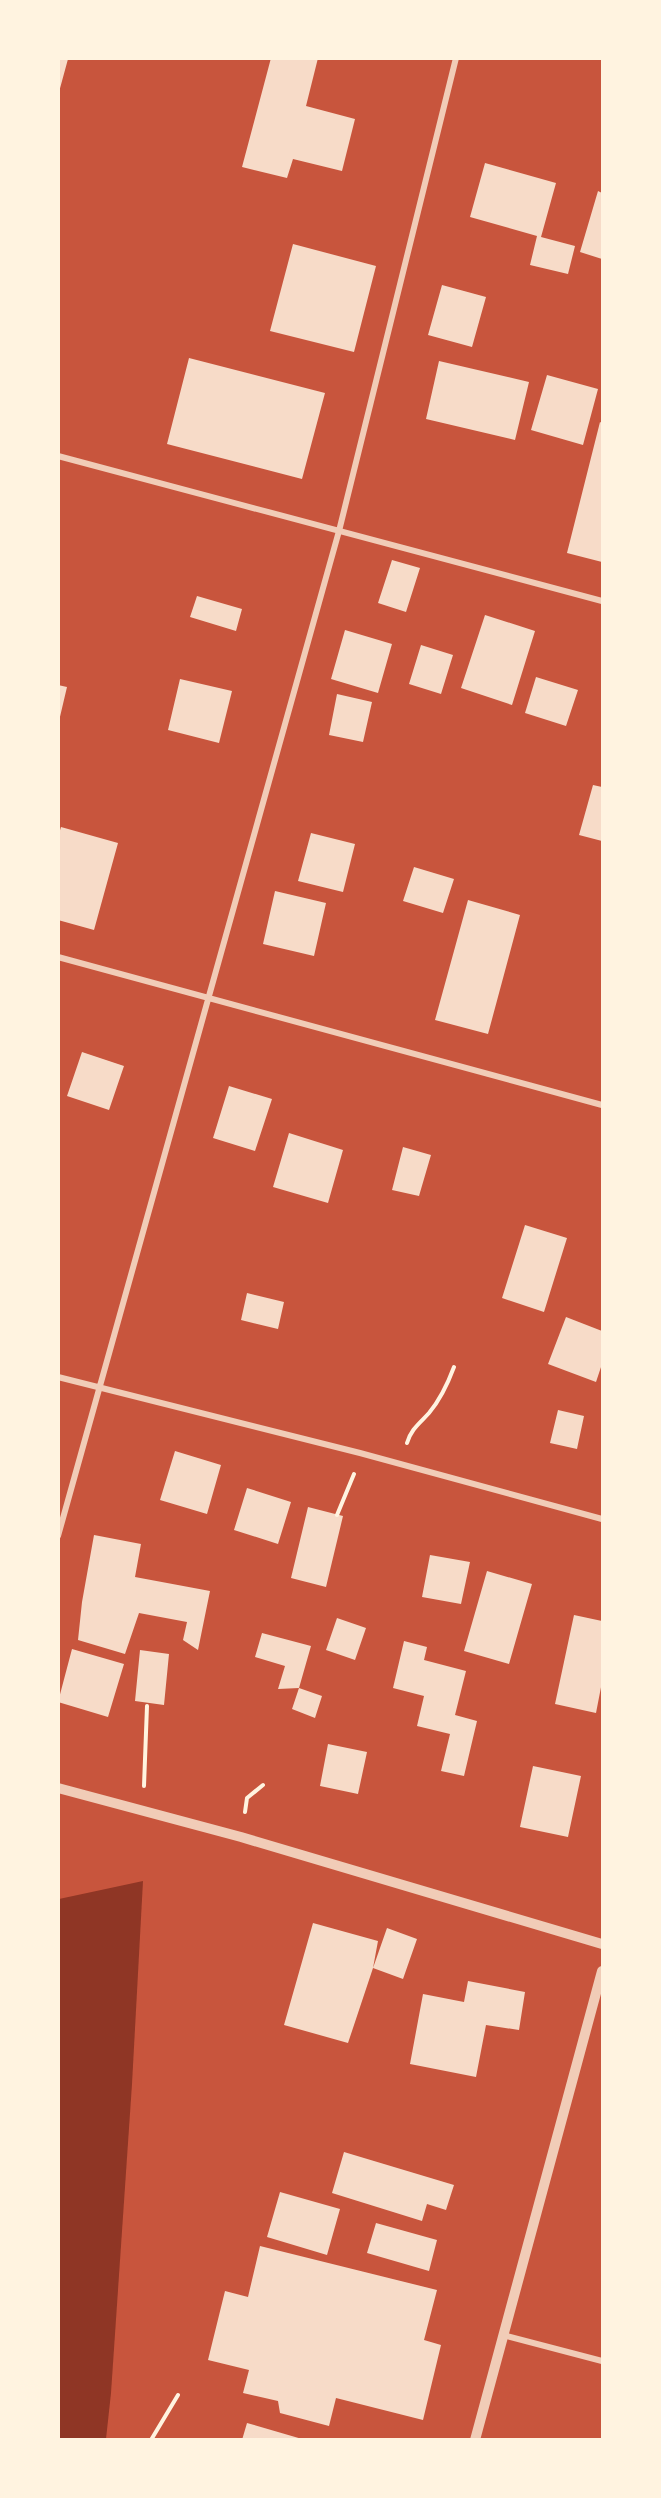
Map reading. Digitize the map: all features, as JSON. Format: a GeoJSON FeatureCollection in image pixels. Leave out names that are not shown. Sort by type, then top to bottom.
{"type":"FeatureCollection","features":[{"type":"Feature","properties":{"kind":"street"},"geometry":{"type":"LineString","coordinates":[[58,1536],[339,531],[456,58]]}},
{"type":"Feature","properties":{"kind":"street"},"geometry":{"type":"LineString","coordinates":[[58,456],[603,601]]}},
{"type":"Feature","properties":{"kind":"street"},"geometry":{"type":"LineString","coordinates":[[58,957],[603,1105]]}},
{"type":"Feature","properties":{"kind":"street"},"geometry":{"type":"LineString","coordinates":[[58,1377],[360,1453],[603,1519]]}},
{"type":"Feature","properties":{"kind":"street"},"geometry":{"type":"LineString","coordinates":[[58,1788],[241,1837],[603,1944]]}},
{"type":"Feature","properties":{"kind":"street"},"geometry":{"type":"LineString","coordinates":[[475,2439],[603,1971]]}},
{"type":"Feature","properties":{"kind":"street"},"geometry":{"type":"LineString","coordinates":[[503,2335],[603,2361]]}},
{"type":"Feature","properties":{"kind":"path"},"geometry":{"type":"LineString","coordinates":[[404,1465],[409,1435],[429,1413],[448,1384],[454,1367]]}},
{"type":"Feature","properties":{"kind":"path"},"geometry":{"type":"LineString","coordinates":[[337,1515],[355,1472],[360,1453]]}},
{"type":"Feature","properties":{"kind":"path"},"geometry":{"type":"LineString","coordinates":[[143,1811],[147,1706]]}},
{"type":"Feature","properties":{"kind":"path"},"geometry":{"type":"LineString","coordinates":[[241,1837],[247,1798],[263,1785]]}},
{"type":"Feature","properties":{"kind":"path"},"geometry":{"type":"LineString","coordinates":[[151,2439],[178,2395]]}},
{"type":"Feature","properties":{"kind":"shaded area"},"geometry":{"type":"Polygon","coordinates":[[[143,1881],[132,2084],[106,2439],[59,2439],[59,1899],[143,1881]]]}},
{"type":"Feature","properties":{"kind":"building"},"geometry":{"type":"Polygon","coordinates":[[[58,58],[68,59],[59,92],[58,92],[58,58]]]}},
{"type":"Feature","properties":{"kind":"building"},"geometry":{"type":"Polygon","coordinates":[[[271,58],[318,58],[306,106],[355,119],[342,171],[293,159],[287,178],[242,167],[271,58]]]}},
{"type":"Feature","properties":{"kind":"building"},"geometry":{"type":"Polygon","coordinates":[[[485,163],[556,183],[541,237],[575,246],[568,274],[530,265],[537,236],[470,217],[485,163]]]}},
{"type":"Feature","properties":{"kind":"building"},"geometry":{"type":"Polygon","coordinates":[[[598,191],[602,193],[602,259],[580,252],[598,191]]]}},
{"type":"Feature","properties":{"kind":"building"},"geometry":{"type":"Polygon","coordinates":[[[293,244],[376,266],[354,352],[270,331],[293,244]]]}},
{"type":"Feature","properties":{"kind":"building"},"geometry":{"type":"Polygon","coordinates":[[[442,285],[486,297],[472,347],[428,335],[442,285]]]}},
{"type":"Feature","properties":{"kind":"building"},"geometry":{"type":"Polygon","coordinates":[[[189,358],[325,393],[302,479],[167,444],[189,358]]]}},
{"type":"Feature","properties":{"kind":"building"},"geometry":{"type":"Polygon","coordinates":[[[439,361],[529,382],[515,440],[426,419],[439,361]]]}},
{"type":"Feature","properties":{"kind":"building"},"geometry":{"type":"Polygon","coordinates":[[[547,375],[598,389],[583,445],[531,430],[547,375]]]}},
{"type":"Feature","properties":{"kind":"building"},"geometry":{"type":"Polygon","coordinates":[[[600,422],[602,423],[602,562],[567,553],[600,422]]]}},
{"type":"Feature","properties":{"kind":"building"},"geometry":{"type":"Polygon","coordinates":[[[392,560],[420,568],[406,612],[378,603],[392,560]]]}},
{"type":"Feature","properties":{"kind":"building"},"geometry":{"type":"Polygon","coordinates":[[[197,596],[242,609],[236,631],[190,617],[197,596]]]}},
{"type":"Feature","properties":{"kind":"building"},"geometry":{"type":"Polygon","coordinates":[[[485,615],[535,631],[512,705],[461,688],[485,615]]]}},
{"type":"Feature","properties":{"kind":"building"},"geometry":{"type":"Polygon","coordinates":[[[345,630],[392,644],[378,693],[331,679],[345,630]]]}},
{"type":"Feature","properties":{"kind":"building"},"geometry":{"type":"Polygon","coordinates":[[[421,645],[453,655],[441,694],[409,684],[421,645]]]}},
{"type":"Feature","properties":{"kind":"building"},"geometry":{"type":"Polygon","coordinates":[[[536,677],[578,690],[566,726],[525,713],[536,677]]]}},
{"type":"Feature","properties":{"kind":"building"},"geometry":{"type":"Polygon","coordinates":[[[180,679],[232,691],[219,743],[168,730],[180,679]]]}},
{"type":"Feature","properties":{"kind":"building"},"geometry":{"type":"Polygon","coordinates":[[[58,685],[67,687],[59,721],[58,721],[58,685]]]}},
{"type":"Feature","properties":{"kind":"building"},"geometry":{"type":"Polygon","coordinates":[[[337,694],[372,702],[363,742],[329,735],[337,694]]]}},
{"type":"Feature","properties":{"kind":"building"},"geometry":{"type":"Polygon","coordinates":[[[593,785],[602,787],[602,841],[579,835],[593,785]]]}},
{"type":"Feature","properties":{"kind":"building"},"geometry":{"type":"Polygon","coordinates":[[[61,827],[118,843],[94,930],[58,920],[58,837],[61,827]]]}},
{"type":"Feature","properties":{"kind":"building"},"geometry":{"type":"Polygon","coordinates":[[[311,833],[355,844],[343,892],[298,881],[311,833]]]}},
{"type":"Feature","properties":{"kind":"building"},"geometry":{"type":"Polygon","coordinates":[[[414,867],[454,879],[443,913],[403,901],[414,867]]]}},
{"type":"Feature","properties":{"kind":"building"},"geometry":{"type":"Polygon","coordinates":[[[275,891],[326,903],[314,956],[263,944],[275,891]]]}},
{"type":"Feature","properties":{"kind":"building"},"geometry":{"type":"Polygon","coordinates":[[[468,900],[520,915],[488,1034],[435,1020],[468,900]]]}},
{"type":"Feature","properties":{"kind":"building"},"geometry":{"type":"Polygon","coordinates":[[[82,1052],[124,1066],[109,1110],[67,1096],[82,1052]]]}},
{"type":"Feature","properties":{"kind":"building"},"geometry":{"type":"Polygon","coordinates":[[[229,1086],[272,1099],[255,1151],[213,1138],[229,1086]]]}},
{"type":"Feature","properties":{"kind":"building"},"geometry":{"type":"Polygon","coordinates":[[[289,1133],[343,1150],[328,1203],[273,1187],[289,1133]]]}},
{"type":"Feature","properties":{"kind":"building"},"geometry":{"type":"Polygon","coordinates":[[[403,1147],[431,1155],[419,1196],[392,1190],[403,1147]]]}},
{"type":"Feature","properties":{"kind":"building"},"geometry":{"type":"Polygon","coordinates":[[[525,1225],[567,1238],[544,1312],[502,1298],[525,1225]]]}},
{"type":"Feature","properties":{"kind":"building"},"geometry":{"type":"Polygon","coordinates":[[[247,1293],[284,1302],[278,1329],[241,1320],[247,1293]]]}},
{"type":"Feature","properties":{"kind":"building"},"geometry":{"type":"Polygon","coordinates":[[[566,1317],[602,1331],[602,1364],[596,1382],[548,1364],[566,1317]]]}},
{"type":"Feature","properties":{"kind":"building"},"geometry":{"type":"Polygon","coordinates":[[[558,1410],[584,1416],[577,1449],[550,1443],[558,1410]]]}},
{"type":"Feature","properties":{"kind":"building"},"geometry":{"type":"Polygon","coordinates":[[[175,1451],[221,1465],[207,1514],[160,1500],[175,1451]]]}},
{"type":"Feature","properties":{"kind":"building"},"geometry":{"type":"Polygon","coordinates":[[[247,1488],[291,1502],[278,1544],[234,1530],[247,1488]]]}},
{"type":"Feature","properties":{"kind":"building"},"geometry":{"type":"Polygon","coordinates":[[[308,1507],[343,1516],[326,1587],[291,1578],[308,1507]]]}},
{"type":"Feature","properties":{"kind":"building"},"geometry":{"type":"Polygon","coordinates":[[[94,1535],[141,1544],[135,1577],[210,1591],[198,1650],[183,1640],[187,1622],[139,1613],[125,1654],[78,1640],[94,1535]]]}},
{"type":"Feature","properties":{"kind":"building"},"geometry":{"type":"Polygon","coordinates":[[[430,1555],[470,1562],[461,1604],[422,1597],[430,1555]]]}},
{"type":"Feature","properties":{"kind":"building"},"geometry":{"type":"Polygon","coordinates":[[[487,1571],[532,1584],[509,1664],[464,1651],[487,1571]]]}},
{"type":"Feature","properties":{"kind":"building"},"geometry":{"type":"Polygon","coordinates":[[[574,1615],[602,1621],[602,1682],[596,1713],[555,1704],[574,1615]]]}},
{"type":"Feature","properties":{"kind":"building"},"geometry":{"type":"Polygon","coordinates":[[[337,1618],[366,1628],[355,1660],[326,1650],[337,1618]]]}},
{"type":"Feature","properties":{"kind":"building"},"geometry":{"type":"Polygon","coordinates":[[[262,1633],[311,1646],[299,1688],[278,1689],[285,1666],[255,1657],[262,1633]]]}},
{"type":"Feature","properties":{"kind":"building"},"geometry":{"type":"Polygon","coordinates":[[[404,1641],[427,1647],[424,1660],[466,1671],[455,1715],[477,1721],[464,1776],[441,1771],[450,1734],[417,1726],[424,1696],[393,1688],[404,1641]]]}},
{"type":"Feature","properties":{"kind":"building"},"geometry":{"type":"Polygon","coordinates":[[[72,1649],[124,1664],[108,1717],[58,1702],[72,1649]]]}},
{"type":"Feature","properties":{"kind":"building"},"geometry":{"type":"Polygon","coordinates":[[[140,1650],[169,1654],[164,1705],[135,1701],[140,1650]]]}},
{"type":"Feature","properties":{"kind":"building"},"geometry":{"type":"Polygon","coordinates":[[[299,1688],[322,1696],[315,1718],[292,1709],[299,1688]]]}},
{"type":"Feature","properties":{"kind":"building"},"geometry":{"type":"Polygon","coordinates":[[[328,1744],[367,1752],[358,1794],[320,1786],[328,1744]]]}},
{"type":"Feature","properties":{"kind":"building"},"geometry":{"type":"Polygon","coordinates":[[[533,1766],[581,1776],[568,1837],[520,1827],[533,1766]]]}},
{"type":"Feature","properties":{"kind":"building"},"geometry":{"type":"Polygon","coordinates":[[[313,1923],[378,1941],[373,1968],[348,2043],[284,2025],[313,1923]]]}},
{"type":"Feature","properties":{"kind":"building"},"geometry":{"type":"Polygon","coordinates":[[[387,1928],[417,1939],[403,1979],[373,1968],[387,1928]]]}},
{"type":"Feature","properties":{"kind":"building"},"geometry":{"type":"Polygon","coordinates":[[[468,1981],[525,1992],[519,2030],[486,2025],[476,2077],[410,2064],[423,1994],[464,2002],[468,1981]]]}},
{"type":"Feature","properties":{"kind":"building"},"geometry":{"type":"Polygon","coordinates":[[[344,2152],[454,2185],[446,2210],[427,2204],[422,2221],[332,2193],[344,2152]]]}},
{"type":"Feature","properties":{"kind":"building"},"geometry":{"type":"Polygon","coordinates":[[[280,2192],[340,2209],[327,2255],[267,2237],[280,2192]]]}},
{"type":"Feature","properties":{"kind":"building"},"geometry":{"type":"Polygon","coordinates":[[[376,2223],[437,2240],[429,2271],[367,2253],[376,2223]]]}},
{"type":"Feature","properties":{"kind":"building"},"geometry":{"type":"Polygon","coordinates":[[[260,2246],[437,2290],[424,2340],[441,2345],[423,2420],[336,2398],[329,2426],[280,2413],[278,2401],[243,2393],[249,2370],[208,2360],[225,2291],[248,2297],[260,2246]]]}},
{"type":"Feature","properties":{"kind":"building"},"geometry":{"type":"Polygon","coordinates":[[[247,2423],[302,2439],[302,2440],[242,2440],[247,2423]]]}}]}
